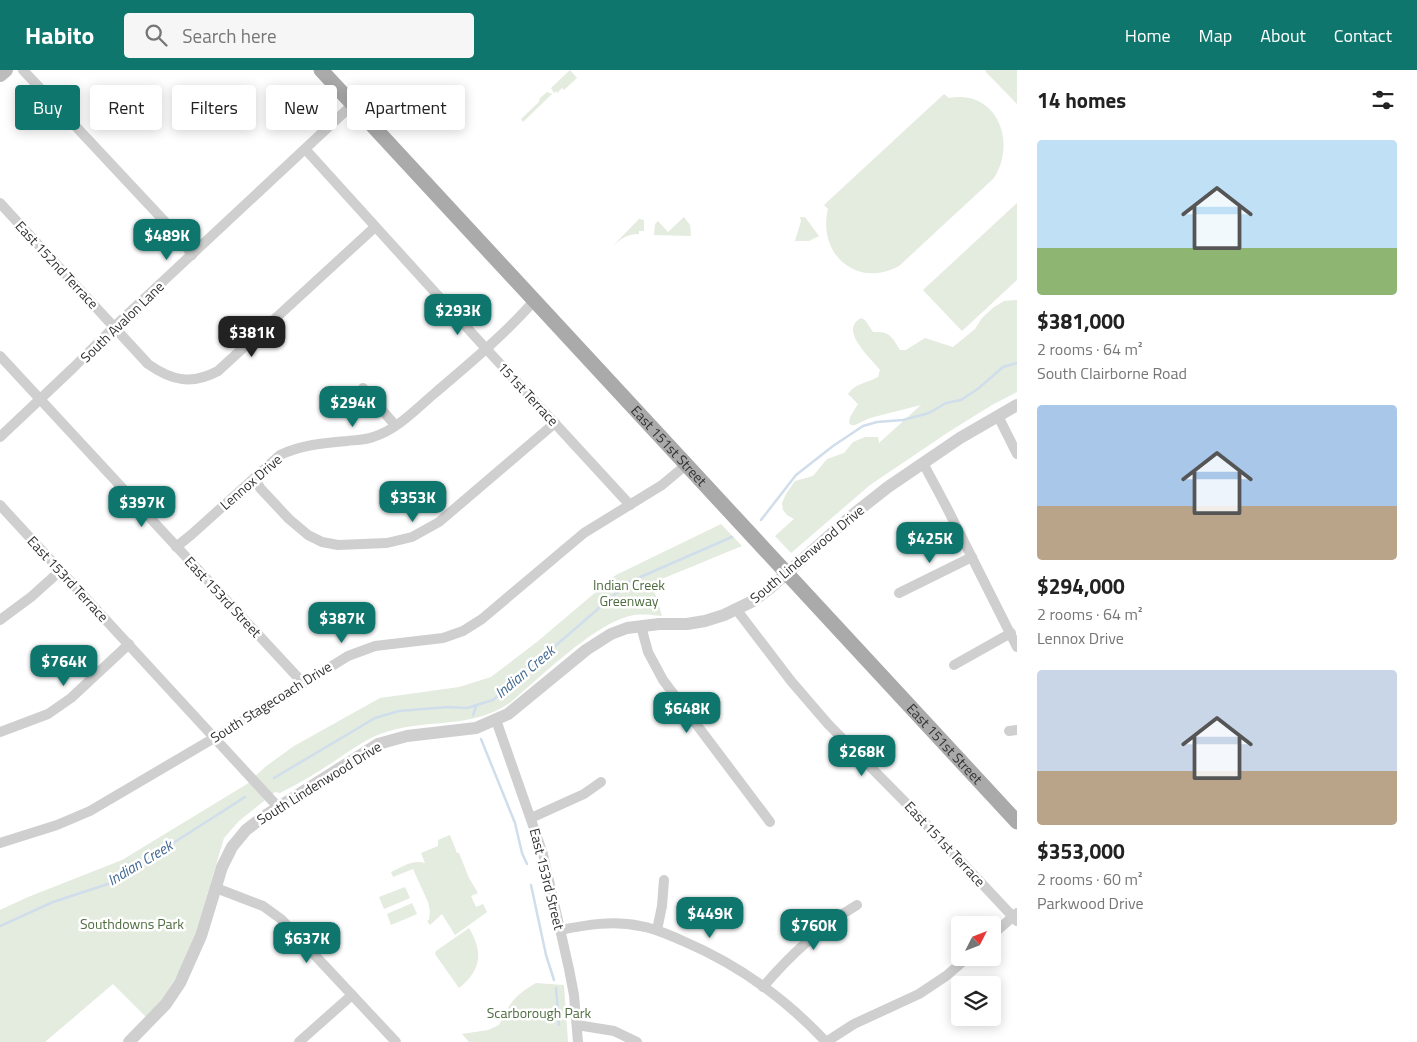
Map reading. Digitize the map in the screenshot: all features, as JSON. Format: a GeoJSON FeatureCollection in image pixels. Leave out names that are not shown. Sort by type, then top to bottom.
{"type":"FeatureCollection","features":[{"type":"Feature","properties":{"kind":"main road"},"geometry":{"type":"LineString","coordinates":[[0,76],[6,70]]}},
{"type":"Feature","properties":{"kind":"main road","name":"East 151st Street"},"geometry":{"type":"LineString","coordinates":[[321,70],[347,98]]}},
{"type":"Feature","properties":{"kind":"main road","name":"East 151st Street"},"geometry":{"type":"LineString","coordinates":[[377,130],[1017,822]]}},
{"type":"Feature","properties":{"kind":"street"},"geometry":{"type":"LineString","coordinates":[[23,70],[182,240],[192,254]]}},
{"type":"Feature","properties":{"kind":"street","name":"South Avalon Lane"},"geometry":{"type":"LineString","coordinates":[[0,436],[347,110]]}},
{"type":"Feature","properties":{"kind":"street","name":"151st Terrace"},"geometry":{"type":"LineString","coordinates":[[306,150],[630,504]]}},
{"type":"Feature","properties":{"kind":"street","name":"East 152nd Terrace"},"geometry":{"type":"LineString","coordinates":[[0,203],[148,364],[165,375],[189,380],[210,375],[224,366],[375,227]]}},
{"type":"Feature","properties":{"kind":"street","name":"Lennox Drive"},"geometry":{"type":"LineString","coordinates":[[176,547],[192,535],[280,455],[292,449],[315,444],[366,439],[383,433],[395,425],[486,348],[534,301]]}},
{"type":"Feature","properties":{"kind":"street","name":"East 153rd Street"},"geometry":{"type":"LineString","coordinates":[[0,356],[303,683]]}},
{"type":"Feature","properties":{"kind":"street"},"geometry":{"type":"LineString","coordinates":[[363,388],[395,425]]}},
{"type":"Feature","properties":{"kind":"street","name":"South Lindenwood Drive"},"geometry":{"type":"LineString","coordinates":[[129,1042],[166,1004],[180,983],[201,936],[222,867],[232,847],[246,830],[278,807],[378,744],[407,736],[476,728],[496,720],[517,709],[596,642],[610,634],[627,628],[641,626],[696,622],[724,615],[753,601],[888,487],[960,438],[1017,405]]}},
{"type":"Feature","properties":{"kind":"street"},"geometry":{"type":"LineString","coordinates":[[998,416],[1017,454]]}},
{"type":"Feature","properties":{"kind":"street"},"geometry":{"type":"LineString","coordinates":[[255,477],[260,488],[289,519],[308,535],[322,542],[338,545],[387,543],[412,537],[439,522],[555,423]]}},
{"type":"Feature","properties":{"kind":"street"},"geometry":{"type":"LineString","coordinates":[[923,463],[1017,647]]}},
{"type":"Feature","properties":{"kind":"street","name":"South Stagecoach Drive"},"geometry":{"type":"LineString","coordinates":[[0,843],[57,825],[90,811],[338,661],[375,646],[434,640],[451,636],[470,627],[584,533],[662,485],[686,465]]}},
{"type":"Feature","properties":{"kind":"street","name":"East 153rd Terrace"},"geometry":{"type":"LineString","coordinates":[[0,505],[278,807]]}},
{"type":"Feature","properties":{"kind":"street"},"geometry":{"type":"LineString","coordinates":[[899,593],[972,557]]}},
{"type":"Feature","properties":{"kind":"street"},"geometry":{"type":"LineString","coordinates":[[0,620],[60,571]]}},
{"type":"Feature","properties":{"kind":"street","name":"East 151st Terrace"},"geometry":{"type":"LineString","coordinates":[[736,609],[791,681],[828,724],[1016,917]]}},
{"type":"Feature","properties":{"kind":"street"},"geometry":{"type":"LineString","coordinates":[[641,626],[648,652],[663,680],[770,822]]}},
{"type":"Feature","properties":{"kind":"street"},"geometry":{"type":"LineString","coordinates":[[954,665],[1010,633]]}},
{"type":"Feature","properties":{"kind":"street"},"geometry":{"type":"LineString","coordinates":[[0,732],[48,714],[71,698],[129,644]]}},
{"type":"Feature","properties":{"kind":"street","name":"East 153rd Street"},"geometry":{"type":"LineString","coordinates":[[496,720],[532,818],[543,854],[572,989],[578,1042]]}},
{"type":"Feature","properties":{"kind":"street"},"geometry":{"type":"LineString","coordinates":[[532,818],[584,794],[601,782]]}},
{"type":"Feature","properties":{"kind":"street"},"geometry":{"type":"LineString","coordinates":[[657,930],[662,906],[664,880]]}},
{"type":"Feature","properties":{"kind":"street"},"geometry":{"type":"LineString","coordinates":[[216,888],[263,906],[281,919],[396,1042]]}},
{"type":"Feature","properties":{"kind":"street"},"geometry":{"type":"LineString","coordinates":[[763,987],[782,964],[804,943],[836,917],[857,905]]}},
{"type":"Feature","properties":{"kind":"street"},"geometry":{"type":"LineString","coordinates":[[1001,928],[1016,917]]}},
{"type":"Feature","properties":{"kind":"street"},"geometry":{"type":"LineString","coordinates":[[560,930],[610,923],[641,926],[657,930],[688,943],[723,960],[763,987],[793,1010],[826,1042],[854,1024],[919,994],[958,966]]}},
{"type":"Feature","properties":{"kind":"street"},"geometry":{"type":"LineString","coordinates":[[299,1042],[352,995]]}},
{"type":"Feature","properties":{"kind":"street"},"geometry":{"type":"LineString","coordinates":[[577,1025],[614,1031],[637,1042]]}},
{"type":"Feature","properties":{"kind":"green space"},"geometry":{"type":"Polygon","coordinates":[[[570,70],[577,78],[564,90],[562,88],[557,93],[556,91],[554,93],[551,88],[570,70]]]}},
{"type":"Feature","properties":{"kind":"green space"},"geometry":{"type":"Polygon","coordinates":[[[1017,70],[1017,104],[985,71],[1017,70]]]}},
{"type":"Feature","properties":{"kind":"green space"},"geometry":{"type":"Polygon","coordinates":[[[547,92],[552,94],[523,122],[521,119],[547,92]]]}},
{"type":"Feature","properties":{"kind":"green space"},"geometry":{"type":"Polygon","coordinates":[[[944,94],[949,98],[966,97],[980,102],[990,110],[998,121],[1003,134],[1003,149],[1001,164],[994,178],[899,266],[883,272],[869,273],[855,270],[844,263],[835,253],[829,240],[826,225],[828,209],[824,205],[944,94]]]}},
{"type":"Feature","properties":{"kind":"green space"},"geometry":{"type":"Polygon","coordinates":[[[1017,203],[1017,280],[962,331],[923,290],[1017,203]]]}},
{"type":"Feature","properties":{"kind":"green space"},"geometry":{"type":"Polygon","coordinates":[[[684,217],[690,225],[691,236],[654,235],[655,224],[658,221],[668,232],[684,217]]]}},
{"type":"Feature","properties":{"kind":"green space"},"geometry":{"type":"Polygon","coordinates":[[[800,217],[805,217],[819,236],[809,241],[795,241],[801,221],[800,217]]]}},
{"type":"Feature","properties":{"kind":"green space"},"geometry":{"type":"Polygon","coordinates":[[[639,219],[644,220],[644,231],[639,231],[639,234],[625,237],[607,252],[639,219]]]}},
{"type":"Feature","properties":{"kind":"green space"},"geometry":{"type":"Polygon","coordinates":[[[1017,300],[1017,392],[950,431],[870,485],[791,553],[775,536],[794,519],[783,510],[782,503],[795,481],[813,476],[827,459],[844,453],[853,442],[865,437],[878,437],[879,443],[921,405],[870,418],[855,425],[849,423],[850,417],[858,404],[848,394],[858,385],[878,377],[880,370],[858,344],[853,330],[855,323],[861,318],[865,320],[873,332],[883,332],[890,335],[900,350],[906,350],[925,338],[953,347],[975,329],[982,318],[994,307],[1004,301],[1017,300]]]}},
{"type":"Feature","properties":{"kind":"green space","name":"Southdowns Park"},"geometry":{"type":"Polygon","coordinates":[[[721,524],[742,546],[652,583],[662,616],[634,615],[619,619],[603,628],[570,651],[511,702],[496,711],[465,720],[402,728],[374,737],[295,785],[280,793],[275,792],[239,821],[224,838],[195,936],[186,959],[162,1002],[147,1018],[113,984],[45,1042],[0,1042],[0,910],[122,860],[247,784],[265,767],[294,746],[380,698],[459,687],[491,677],[538,641],[616,575],[721,524]]]}},
{"type":"Feature","properties":{"kind":"green space"},"geometry":{"type":"Polygon","coordinates":[[[450,835],[469,878],[478,893],[471,896],[476,907],[483,904],[487,912],[455,935],[442,914],[430,925],[427,921],[429,920],[430,911],[428,902],[413,869],[393,877],[391,872],[412,863],[425,863],[421,853],[438,846],[438,840],[450,835]]]}},
{"type":"Feature","properties":{"kind":"green space"},"geometry":{"type":"Polygon","coordinates":[[[405,887],[410,898],[384,909],[379,897],[405,887]]]}},
{"type":"Feature","properties":{"kind":"green space"},"geometry":{"type":"Polygon","coordinates":[[[412,903],[417,914],[391,925],[387,914],[412,903]]]}},
{"type":"Feature","properties":{"kind":"green space"},"geometry":{"type":"Polygon","coordinates":[[[469,928],[477,945],[478,960],[472,974],[459,988],[435,954],[436,951],[469,928]]]}},
{"type":"Feature","properties":{"kind":"green space","name":"Scarborough Park"},"geometry":{"type":"Polygon","coordinates":[[[536,983],[564,985],[568,1042],[469,1042],[462,1034],[488,1030],[499,1025],[514,1000],[536,983]]]}},
{"type":"Feature","properties":{"kind":"waterway","name":"Indian Creek"},"geometry":{"type":"LineString","coordinates":[[761,520],[796,475],[833,446],[863,426],[877,422],[903,420],[929,413],[946,403],[961,400],[979,388],[1003,367],[1017,363]]}},
{"type":"Feature","properties":{"kind":"waterway","name":"Indian Creek"},"geometry":{"type":"LineString","coordinates":[[274,778],[375,718],[399,711],[448,707],[467,708],[493,700],[629,582],[732,537]]}},
{"type":"Feature","properties":{"kind":"waterway"},"geometry":{"type":"LineString","coordinates":[[473,715],[476,707]]}},
{"type":"Feature","properties":{"kind":"waterway"},"geometry":{"type":"LineString","coordinates":[[481,739],[515,823],[522,853],[527,864]]}},
{"type":"Feature","properties":{"kind":"waterway","name":"Indian Creek"},"geometry":{"type":"LineString","coordinates":[[0,926],[53,902],[111,883],[245,797]]}},
{"type":"Feature","properties":{"kind":"waterway"},"geometry":{"type":"LineString","coordinates":[[531,885],[546,955],[554,980]]}},
{"type":"Feature","properties":{"kind":"waterway"},"geometry":{"type":"LineString","coordinates":[[556,988],[559,1025]]}},
{"type":"Feature","properties":{"kind":"park label","name":"Indian Creek Greenway"},"geometry":{"type":"Point","coordinates":[629,594]}}]}
